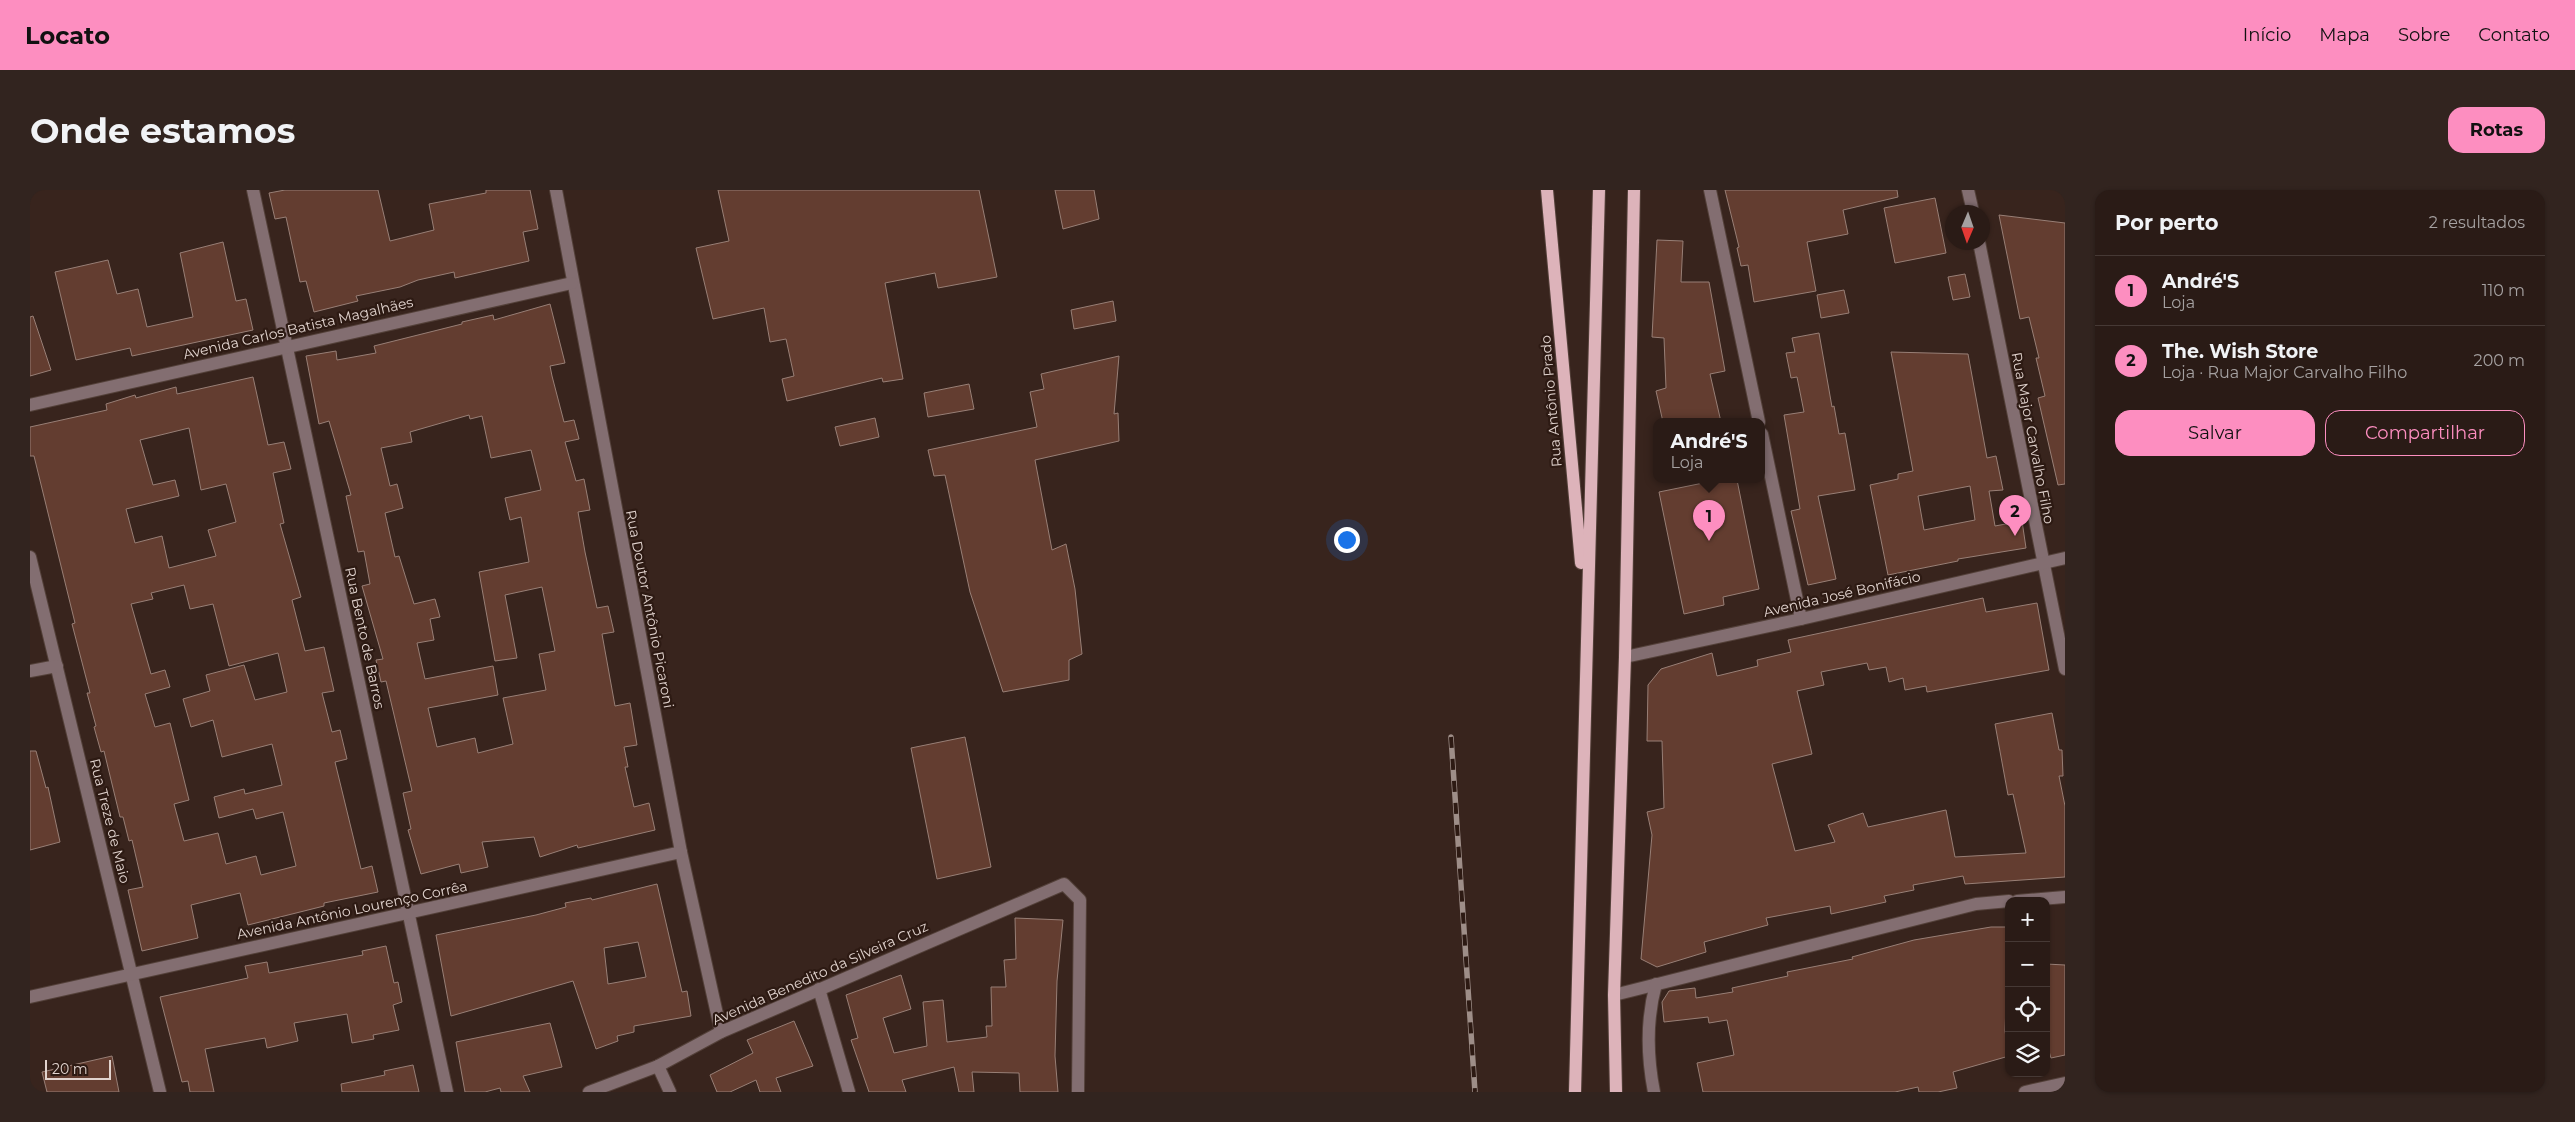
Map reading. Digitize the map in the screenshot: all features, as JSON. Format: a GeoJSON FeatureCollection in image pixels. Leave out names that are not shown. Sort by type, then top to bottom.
{"type":"FeatureCollection","features":[{"type":"Feature","properties":{"kind":"main road","name":"Rua Antônio Prado"},"geometry":{"type":"LineString","coordinates":[[1547,190],[1586,610]]}},
{"type":"Feature","properties":{"kind":"main road"},"geometry":{"type":"LineString","coordinates":[[1575,1092],[1586,610],[1594,412],[1599,190]]}},
{"type":"Feature","properties":{"kind":"main road"},"geometry":{"type":"LineString","coordinates":[[1616,1092],[1614,995],[1624,657],[1634,190]]}},
{"type":"Feature","properties":{"kind":"street","name":"Rua Bento de Barros"},"geometry":{"type":"LineString","coordinates":[[253,190],[288,345],[447,1092]]}},
{"type":"Feature","properties":{"kind":"street","name":"Rua Doutor Antônio Picaroni"},"geometry":{"type":"LineString","coordinates":[[556,190],[572,283],[681,852],[721,1032]]}},
{"type":"Feature","properties":{"kind":"street"},"geometry":{"type":"LineString","coordinates":[[1710,190],[1758,418]]}},
{"type":"Feature","properties":{"kind":"street"},"geometry":{"type":"LineString","coordinates":[[1968,190],[1971,205]]}},
{"type":"Feature","properties":{"kind":"street","name":"Rua Major Carvalho Filho"},"geometry":{"type":"LineString","coordinates":[[1981,250],[2065,669]]}},
{"type":"Feature","properties":{"kind":"street","name":"Avenida Carlos Batista Magalhães"},"geometry":{"type":"LineString","coordinates":[[30,404],[572,283]]}},
{"type":"Feature","properties":{"kind":"street"},"geometry":{"type":"LineString","coordinates":[[1765,448],[1801,619]]}},
{"type":"Feature","properties":{"kind":"street","name":"Rua Treze de Maio"},"geometry":{"type":"LineString","coordinates":[[30,557],[160,1092]]}},
{"type":"Feature","properties":{"kind":"street","name":"Avenida José Bonifácio"},"geometry":{"type":"LineString","coordinates":[[1624,657],[1801,619],[2065,558]]}},
{"type":"Feature","properties":{"kind":"street"},"geometry":{"type":"LineString","coordinates":[[30,671],[57,666]]}},
{"type":"Feature","properties":{"kind":"street","name":"Avenida Antônio Lourenço Corrêa"},"geometry":{"type":"LineString","coordinates":[[30,997],[681,852]]}},
{"type":"Feature","properties":{"kind":"street","name":"Avenida Benedito da Silveira Cruz"},"geometry":{"type":"LineString","coordinates":[[588,1092],[658,1066],[721,1032],[819,988],[1064,884],[1080,900],[1078,1092]]}},
{"type":"Feature","properties":{"kind":"street"},"geometry":{"type":"LineString","coordinates":[[2050,898],[2065,897]]}},
{"type":"Feature","properties":{"kind":"street"},"geometry":{"type":"LineString","coordinates":[[1614,995],[1976,904],[2005,901]]}},
{"type":"Feature","properties":{"kind":"street"},"geometry":{"type":"LineString","coordinates":[[1654,1092],[1648,1062],[1650,1008],[1656,984]]}},
{"type":"Feature","properties":{"kind":"street"},"geometry":{"type":"LineString","coordinates":[[819,988],[849,1092]]}},
{"type":"Feature","properties":{"kind":"street"},"geometry":{"type":"LineString","coordinates":[[658,1066],[670,1092]]}},
{"type":"Feature","properties":{"kind":"street"},"geometry":{"type":"LineString","coordinates":[[2025,1092],[2065,1083]]}},
{"type":"Feature","properties":{"kind":"building"},"geometry":{"type":"Polygon","coordinates":[[[285,190],[378,190],[390,241],[434,230],[429,204],[486,193],[486,190],[530,190],[538,229],[523,232],[529,261],[455,278],[454,272],[418,280],[400,287],[356,296],[358,301],[314,312],[306,281],[300,282],[286,217],[275,219],[269,193],[285,190]]]}},
{"type":"Feature","properties":{"kind":"building"},"geometry":{"type":"Polygon","coordinates":[[[718,190],[979,190],[997,277],[938,288],[935,273],[885,283],[903,379],[883,382],[882,378],[787,401],[782,379],[794,376],[786,339],[770,342],[764,308],[713,319],[696,248],[729,241],[718,190]]]}},
{"type":"Feature","properties":{"kind":"building"},"geometry":{"type":"Polygon","coordinates":[[[1055,190],[1094,190],[1099,219],[1063,229],[1055,190]]]}},
{"type":"Feature","properties":{"kind":"building"},"geometry":{"type":"Polygon","coordinates":[[[1725,190],[1897,190],[1898,197],[1843,210],[1848,234],[1807,242],[1816,291],[1754,302],[1748,265],[1741,266],[1737,248],[1739,247],[1725,190]]]}},
{"type":"Feature","properties":{"kind":"building"},"geometry":{"type":"Polygon","coordinates":[[[1935,198],[1946,253],[1895,263],[1884,208],[1935,198]]]}},
{"type":"Feature","properties":{"kind":"building"},"geometry":{"type":"Polygon","coordinates":[[[1999,215],[2065,223],[2065,484],[2058,485],[2038,398],[2045,396],[2036,358],[2039,358],[2029,317],[2020,319],[1999,215]]]}},
{"type":"Feature","properties":{"kind":"building"},"geometry":{"type":"Polygon","coordinates":[[[1657,240],[1683,241],[1681,282],[1709,282],[1725,371],[1710,374],[1720,418],[1662,418],[1656,391],[1666,388],[1664,338],[1652,337],[1657,240]]]}},
{"type":"Feature","properties":{"kind":"building"},"geometry":{"type":"Polygon","coordinates":[[[223,242],[236,301],[246,299],[253,330],[132,356],[130,348],[76,360],[55,272],[108,260],[117,294],[138,289],[147,327],[193,317],[180,253],[223,242]]]}},
{"type":"Feature","properties":{"kind":"building"},"geometry":{"type":"Polygon","coordinates":[[[1965,274],[1970,297],[1953,300],[1948,277],[1965,274]]]}},
{"type":"Feature","properties":{"kind":"building"},"geometry":{"type":"Polygon","coordinates":[[[1844,290],[1849,313],[1821,318],[1817,295],[1844,290]]]}},
{"type":"Feature","properties":{"kind":"building"},"geometry":{"type":"Polygon","coordinates":[[[1113,301],[1116,321],[1074,329],[1071,310],[1113,301]]]}},
{"type":"Feature","properties":{"kind":"building"},"geometry":{"type":"Polygon","coordinates":[[[550,304],[565,363],[550,366],[564,422],[574,420],[579,439],[565,442],[576,481],[584,479],[590,510],[578,512],[585,552],[597,608],[608,606],[614,632],[602,634],[615,706],[630,703],[637,745],[624,747],[628,767],[625,767],[634,807],[649,803],[655,830],[578,848],[577,845],[540,857],[534,837],[482,842],[488,867],[461,873],[459,864],[421,874],[408,830],[411,829],[403,793],[412,791],[386,681],[381,682],[376,660],[383,659],[362,586],[370,584],[364,551],[358,552],[346,496],[351,495],[329,421],[319,424],[306,356],[336,351],[337,360],[376,353],[374,346],[493,315],[494,320],[550,304]],[[469,415],[410,432],[412,442],[381,448],[390,486],[397,484],[403,508],[385,513],[395,557],[399,556],[414,604],[435,599],[440,617],[430,619],[434,640],[417,643],[425,679],[493,666],[498,695],[428,708],[437,747],[475,738],[478,753],[513,744],[503,698],[546,690],[539,654],[555,651],[542,587],[505,595],[517,658],[495,661],[479,572],[529,562],[521,517],[510,520],[505,498],[541,490],[531,450],[491,458],[482,416],[470,419],[469,415]]]}},
{"type":"Feature","properties":{"kind":"building"},"geometry":{"type":"Polygon","coordinates":[[[33,316],[51,370],[30,376],[30,317],[33,316]]]}},
{"type":"Feature","properties":{"kind":"building"},"geometry":{"type":"Polygon","coordinates":[[[1819,333],[1832,407],[1834,406],[1839,434],[1845,433],[1855,490],[1818,496],[1836,579],[1808,585],[1791,511],[1800,509],[1784,415],[1804,412],[1797,377],[1791,378],[1786,353],[1795,352],[1792,338],[1819,333]]]}},
{"type":"Feature","properties":{"kind":"building"},"geometry":{"type":"Polygon","coordinates":[[[1891,352],[1968,354],[1987,458],[1996,456],[2003,490],[1989,491],[1995,526],[2022,521],[2026,548],[1958,559],[1958,561],[1888,575],[1870,485],[1898,479],[1898,474],[1913,471],[1891,352]],[[1970,486],[1918,496],[1924,530],[1975,520],[1970,486]]]}},
{"type":"Feature","properties":{"kind":"building"},"geometry":{"type":"Polygon","coordinates":[[[1119,356],[1114,414],[1118,413],[1119,441],[1035,460],[1052,550],[1066,544],[1075,589],[1082,654],[1069,660],[1069,680],[1003,692],[970,592],[945,475],[934,476],[928,450],[1037,427],[1030,392],[1044,389],[1041,374],[1119,356]]]}},
{"type":"Feature","properties":{"kind":"building"},"geometry":{"type":"Polygon","coordinates":[[[253,377],[268,445],[284,442],[291,469],[273,473],[284,523],[280,524],[301,597],[292,600],[305,651],[324,647],[334,691],[322,693],[332,732],[340,730],[347,759],[335,762],[361,869],[372,866],[378,892],[324,903],[324,906],[248,925],[240,893],[191,905],[198,938],[142,951],[128,890],[143,887],[132,840],[129,841],[123,817],[120,817],[104,751],[101,752],[94,727],[96,726],[87,693],[90,693],[72,624],[75,623],[34,456],[30,456],[30,427],[107,410],[106,404],[135,395],[136,398],[176,387],[177,394],[253,377]],[[189,428],[140,440],[153,485],[175,480],[179,496],[126,509],[135,543],[162,536],[169,568],[216,556],[208,530],[236,522],[226,484],[201,490],[189,428]],[[184,585],[151,593],[153,599],[131,604],[151,674],[165,670],[170,687],[145,694],[155,727],[170,723],[189,800],[174,804],[184,841],[218,833],[226,864],[256,856],[261,875],[296,866],[283,812],[256,819],[253,809],[219,818],[214,797],[244,789],[245,794],[282,785],[272,744],[222,757],[213,720],[191,727],[183,699],[210,691],[206,675],[244,665],[255,700],[287,692],[278,653],[229,666],[213,604],[190,609],[184,585]]]}},
{"type":"Feature","properties":{"kind":"building"},"geometry":{"type":"Polygon","coordinates":[[[969,384],[974,409],[928,417],[924,393],[969,384]]]}},
{"type":"Feature","properties":{"kind":"building"},"geometry":{"type":"Polygon","coordinates":[[[875,418],[879,437],[840,446],[835,427],[875,418]]]}},
{"type":"Feature","properties":{"kind":"building"},"geometry":{"type":"Polygon","coordinates":[[[1703,483],[1738,483],[1759,589],[1723,597],[1724,605],[1684,614],[1659,492],[1703,483]]]}},
{"type":"Feature","properties":{"kind":"building"},"geometry":{"type":"Polygon","coordinates":[[[1983,598],[1986,612],[2037,603],[2049,670],[1927,692],[1926,686],[1905,690],[1903,678],[1889,682],[1886,667],[1869,670],[1867,663],[1821,672],[1824,685],[1797,691],[1812,754],[1772,764],[1795,851],[1835,842],[1828,825],[1863,813],[1868,827],[1946,810],[1955,857],[2026,853],[2013,794],[2008,795],[1995,724],[2052,713],[2059,750],[2062,750],[2063,776],[2059,776],[2065,806],[2065,877],[1965,884],[1963,876],[1913,885],[1914,890],[1884,896],[1886,902],[1831,914],[1830,906],[1766,918],[1768,925],[1704,942],[1706,952],[1657,967],[1641,959],[1652,835],[1647,812],[1664,808],[1662,741],[1647,741],[1648,685],[1661,669],[1712,653],[1717,676],[1758,666],[1757,660],[1791,652],[1788,640],[1983,598]]]}},
{"type":"Feature","properties":{"kind":"building"},"geometry":{"type":"Polygon","coordinates":[[[965,737],[991,867],[937,879],[911,748],[965,737]]]}},
{"type":"Feature","properties":{"kind":"building"},"geometry":{"type":"Polygon","coordinates":[[[30,751],[36,751],[46,788],[48,787],[60,842],[30,850],[30,751]]]}},
{"type":"Feature","properties":{"kind":"building"},"geometry":{"type":"Polygon","coordinates":[[[657,884],[682,992],[687,991],[691,1016],[634,1026],[634,1032],[617,1036],[618,1041],[596,1049],[573,981],[451,1016],[436,935],[536,915],[566,907],[565,903],[591,898],[592,900],[657,884]],[[638,942],[604,948],[608,984],[646,977],[638,942]]]}},
{"type":"Feature","properties":{"kind":"building"},"geometry":{"type":"Polygon","coordinates":[[[1015,918],[1063,920],[1057,981],[1055,1056],[1058,1092],[1020,1092],[1019,1073],[972,1072],[974,1092],[959,1092],[954,1067],[902,1080],[906,1092],[869,1092],[851,1040],[858,1038],[846,995],[901,975],[911,1009],[883,1018],[894,1053],[927,1046],[923,1002],[943,1000],[947,1042],[987,1037],[986,1026],[992,1026],[991,987],[1006,987],[1004,960],[1016,959],[1015,918]]]}},
{"type":"Feature","properties":{"kind":"building"},"geometry":{"type":"Polygon","coordinates":[[[1991,927],[2005,927],[2005,1057],[1953,1072],[1957,1088],[1938,1092],[1919,1092],[1918,1087],[1895,1092],[1703,1092],[1697,1063],[1734,1055],[1727,1020],[1709,1023],[1708,1017],[1664,1022],[1662,1002],[1669,991],[1695,988],[1696,998],[1733,992],[1732,988],[1788,976],[1787,972],[1853,959],[1852,957],[1914,940],[1991,927]]]}},
{"type":"Feature","properties":{"kind":"building"},"geometry":{"type":"Polygon","coordinates":[[[386,946],[394,983],[398,982],[402,1002],[393,1005],[399,1030],[373,1035],[374,1039],[352,1043],[347,1014],[294,1023],[298,1041],[267,1048],[265,1038],[205,1049],[214,1092],[190,1092],[188,1081],[182,1082],[160,997],[248,978],[245,966],[267,962],[269,973],[363,955],[362,951],[386,946]]]}},
{"type":"Feature","properties":{"kind":"building"},"geometry":{"type":"Polygon","coordinates":[[[2050,964],[2065,965],[2065,1055],[2051,1058],[2050,964]]]}},
{"type":"Feature","properties":{"kind":"building"},"geometry":{"type":"Polygon","coordinates":[[[794,1021],[813,1066],[776,1078],[781,1092],[760,1092],[756,1080],[730,1092],[717,1092],[710,1075],[753,1053],[747,1040],[794,1021]]]}},
{"type":"Feature","properties":{"kind":"building"},"geometry":{"type":"Polygon","coordinates":[[[550,1023],[562,1067],[523,1076],[530,1092],[501,1092],[500,1088],[485,1092],[465,1092],[456,1042],[550,1023]]]}},
{"type":"Feature","properties":{"kind":"building"},"geometry":{"type":"Polygon","coordinates":[[[112,1056],[119,1092],[47,1092],[42,1072],[112,1056]]]}},
{"type":"Feature","properties":{"kind":"building"},"geometry":{"type":"Polygon","coordinates":[[[413,1065],[419,1092],[342,1092],[341,1084],[385,1075],[384,1071],[413,1065]]]}},
{"type":"Feature","properties":{"kind":"railway"},"geometry":{"type":"LineString","coordinates":[[1451,737],[1475,1092]]}},
{"type":"Feature","properties":{"kind":"place","name":"The. Wish Store"},"geometry":{"type":"Point","coordinates":[2015,536]}},
{"type":"Feature","properties":{"kind":"place","name":"André'S"},"geometry":{"type":"Point","coordinates":[1709,541]}}]}
